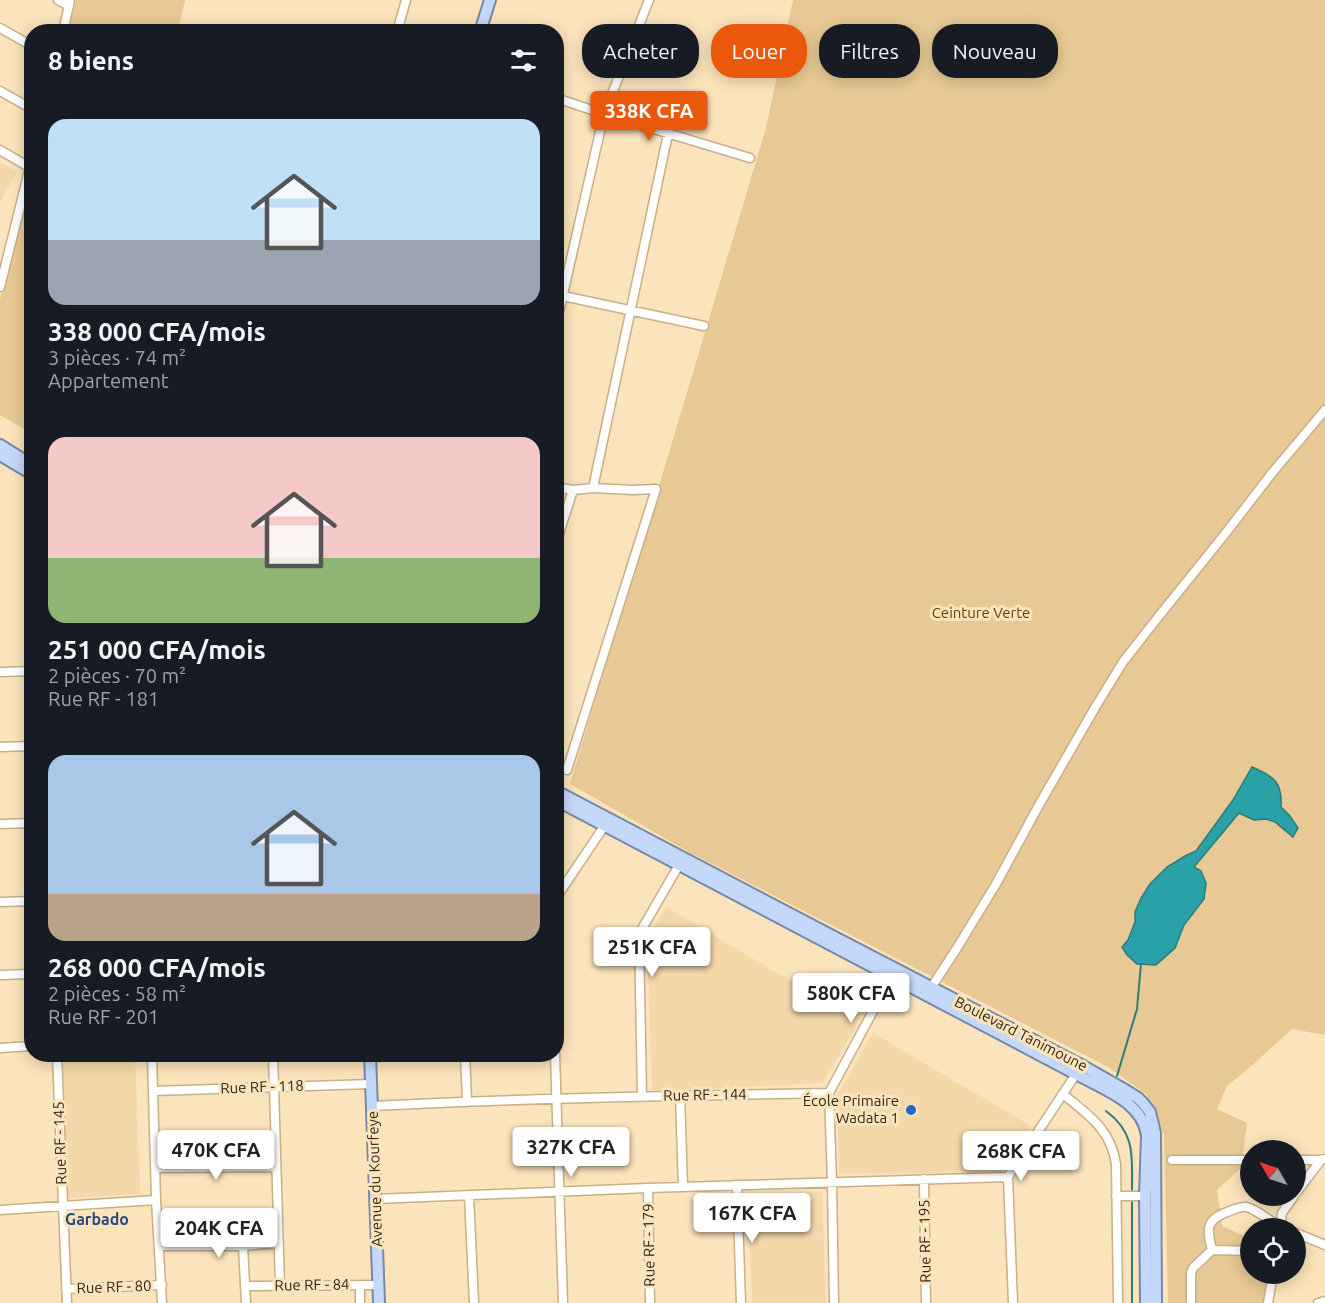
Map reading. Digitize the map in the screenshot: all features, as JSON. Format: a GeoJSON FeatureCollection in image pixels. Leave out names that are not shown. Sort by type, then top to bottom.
{"type":"FeatureCollection","features":[{"type":"Feature","properties":{"kind":"main road"},"geometry":{"type":"LineString","coordinates":[[482,24],[490,0]]}},
{"type":"Feature","properties":{"kind":"main road"},"geometry":{"type":"LineString","coordinates":[[0,445],[24,465]]}},
{"type":"Feature","properties":{"kind":"main road"},"geometry":{"type":"LineString","coordinates":[[0,455],[24,467]]}},
{"type":"Feature","properties":{"kind":"main road","name":"Boulevard Tanimoune"},"geometry":{"type":"LineString","coordinates":[[564,795],[661,850],[894,971],[1129,1103],[1142,1118],[1148,1136],[1145,1196],[1146,1303]]}},
{"type":"Feature","properties":{"kind":"main road","name":"Boulevard Tanimoune"},"geometry":{"type":"LineString","coordinates":[[564,804],[661,850],[679,865],[894,971]]}},
{"type":"Feature","properties":{"kind":"main road","name":"Boulevard Tanimoune"},"geometry":{"type":"LineString","coordinates":[[929,991],[1085,1067],[1138,1098],[1150,1112],[1155,1132],[1155,1303]]}},
{"type":"Feature","properties":{"kind":"main road","name":"Avenue du Kourfeye"},"geometry":{"type":"LineString","coordinates":[[370,1062],[379,1303]]}},
{"type":"Feature","properties":{"kind":"street"},"geometry":{"type":"LineString","coordinates":[[58,0],[70,3],[65,24]]}},
{"type":"Feature","properties":{"kind":"street"},"geometry":{"type":"LineString","coordinates":[[399,24],[406,0]]}},
{"type":"Feature","properties":{"kind":"street"},"geometry":{"type":"LineString","coordinates":[[564,287],[604,114],[650,0]]}},
{"type":"Feature","properties":{"kind":"street"},"geometry":{"type":"LineString","coordinates":[[0,28],[24,42]]}},
{"type":"Feature","properties":{"kind":"street"},"geometry":{"type":"LineString","coordinates":[[0,91],[24,104]]}},
{"type":"Feature","properties":{"kind":"street"},"geometry":{"type":"LineString","coordinates":[[564,101],[750,158]]}},
{"type":"Feature","properties":{"kind":"street"},"geometry":{"type":"LineString","coordinates":[[593,488],[668,134]]}},
{"type":"Feature","properties":{"kind":"street"},"geometry":{"type":"LineString","coordinates":[[0,150],[24,160]]}},
{"type":"Feature","properties":{"kind":"street"},"geometry":{"type":"LineString","coordinates":[[0,287],[24,188]]}},
{"type":"Feature","properties":{"kind":"street"},"geometry":{"type":"LineString","coordinates":[[564,296],[704,326]]}},
{"type":"Feature","properties":{"kind":"street"},"geometry":{"type":"LineString","coordinates":[[929,991],[996,884],[1096,706],[1124,663],[1272,473],[1325,410]]}},
{"type":"Feature","properties":{"kind":"street"},"geometry":{"type":"LineString","coordinates":[[564,488],[656,489],[567,770],[564,769]]}},
{"type":"Feature","properties":{"kind":"street"},"geometry":{"type":"LineString","coordinates":[[564,518],[573,490]]}},
{"type":"Feature","properties":{"kind":"street"},"geometry":{"type":"LineString","coordinates":[[0,672],[24,671]]}},
{"type":"Feature","properties":{"kind":"street"},"geometry":{"type":"LineString","coordinates":[[0,747],[24,746]]}},
{"type":"Feature","properties":{"kind":"street"},"geometry":{"type":"LineString","coordinates":[[0,824],[24,823]]}},
{"type":"Feature","properties":{"kind":"street"},"geometry":{"type":"LineString","coordinates":[[564,886],[604,825]]}},
{"type":"Feature","properties":{"kind":"street"},"geometry":{"type":"LineString","coordinates":[[642,1096],[639,934],[679,865]]}},
{"type":"Feature","properties":{"kind":"street"},"geometry":{"type":"LineString","coordinates":[[0,902],[24,901]]}},
{"type":"Feature","properties":{"kind":"street"},"geometry":{"type":"LineString","coordinates":[[834,1303],[829,1093],[894,971]]}},
{"type":"Feature","properties":{"kind":"street"},"geometry":{"type":"LineString","coordinates":[[0,975],[24,974]]}},
{"type":"Feature","properties":{"kind":"street"},"geometry":{"type":"LineString","coordinates":[[0,1047],[24,1046]]}},
{"type":"Feature","properties":{"kind":"street","name":"Rue RF - 145"},"geometry":{"type":"LineString","coordinates":[[57,1062],[67,1303]]}},
{"type":"Feature","properties":{"kind":"street"},"geometry":{"type":"LineString","coordinates":[[152,1062],[156,1200],[162,1303]]}},
{"type":"Feature","properties":{"kind":"street"},"geometry":{"type":"LineString","coordinates":[[273,1062],[280,1286]]}},
{"type":"Feature","properties":{"kind":"street"},"geometry":{"type":"LineString","coordinates":[[465,1062],[467,1101]]}},
{"type":"Feature","properties":{"kind":"street"},"geometry":{"type":"LineString","coordinates":[[555,1062],[563,1303]]}},
{"type":"Feature","properties":{"kind":"street"},"geometry":{"type":"LineString","coordinates":[[1013,1303],[1008,1177],[1076,1074]]}},
{"type":"Feature","properties":{"kind":"street","name":"Rue RF - 118"},"geometry":{"type":"LineString","coordinates":[[153,1090],[371,1084]]}},
{"type":"Feature","properties":{"kind":"street","name":"Rue RF - 144"},"geometry":{"type":"LineString","coordinates":[[372,1106],[642,1096],[829,1093]]}},
{"type":"Feature","properties":{"kind":"street"},"geometry":{"type":"LineString","coordinates":[[1063,1094],[1097,1123],[1109,1139],[1114,1153],[1118,1303]]}},
{"type":"Feature","properties":{"kind":"street"},"geometry":{"type":"LineString","coordinates":[[680,1095],[684,1187]]}},
{"type":"Feature","properties":{"kind":"street"},"geometry":{"type":"LineString","coordinates":[[1306,1160],[1323,1159]]}},
{"type":"Feature","properties":{"kind":"street"},"geometry":{"type":"LineString","coordinates":[[1306,1180],[1323,1159]]}},
{"type":"Feature","properties":{"kind":"street"},"geometry":{"type":"LineString","coordinates":[[1172,1160],[1240,1160]]}},
{"type":"Feature","properties":{"kind":"street"},"geometry":{"type":"LineString","coordinates":[[155,1168],[276,1167]]}},
{"type":"Feature","properties":{"kind":"street"},"geometry":{"type":"LineString","coordinates":[[375,1199],[1008,1177]]}},
{"type":"Feature","properties":{"kind":"street","name":"Rue RF - 195"},"geometry":{"type":"LineString","coordinates":[[924,1179],[926,1303]]}},
{"type":"Feature","properties":{"kind":"street"},"geometry":{"type":"LineString","coordinates":[[737,1185],[741,1303]]}},
{"type":"Feature","properties":{"kind":"street","name":"Rue RF - 179"},"geometry":{"type":"LineString","coordinates":[[648,1188],[650,1303]]}},
{"type":"Feature","properties":{"kind":"street"},"geometry":{"type":"LineString","coordinates":[[469,1195],[474,1303]]}},
{"type":"Feature","properties":{"kind":"street"},"geometry":{"type":"LineString","coordinates":[[1116,1196],[1145,1196]]}},
{"type":"Feature","properties":{"kind":"street"},"geometry":{"type":"LineString","coordinates":[[0,1210],[156,1200]]}},
{"type":"Feature","properties":{"kind":"street"},"geometry":{"type":"LineString","coordinates":[[1212,1250],[1208,1227],[1222,1214],[1244,1207],[1265,1218]]}},
{"type":"Feature","properties":{"kind":"street"},"geometry":{"type":"LineString","coordinates":[[1306,1237],[1325,1245]]}},
{"type":"Feature","properties":{"kind":"street"},"geometry":{"type":"LineString","coordinates":[[159,1246],[278,1244]]}},
{"type":"Feature","properties":{"kind":"street"},"geometry":{"type":"LineString","coordinates":[[243,1246],[246,1303]]}},
{"type":"Feature","properties":{"kind":"street"},"geometry":{"type":"LineString","coordinates":[[1191,1303],[1193,1268],[1212,1250],[1240,1251]]}},
{"type":"Feature","properties":{"kind":"street"},"geometry":{"type":"LineString","coordinates":[[1268,1303],[1271,1284]]}},
{"type":"Feature","properties":{"kind":"street","name":"Rue RF - 80"},"geometry":{"type":"LineString","coordinates":[[66,1289],[162,1285]]}},
{"type":"Feature","properties":{"kind":"street"},"geometry":{"type":"LineString","coordinates":[[360,1285],[360,1303]]}},
{"type":"Feature","properties":{"kind":"street","name":"Rue RF - 84"},"geometry":{"type":"LineString","coordinates":[[245,1286],[378,1285]]}},
{"type":"Feature","properties":{"kind":"street"},"geometry":{"type":"LineString","coordinates":[[1318,1303],[1325,1301]]}},
{"type":"Feature","properties":{"kind":"shaded area"},"geometry":{"type":"Polygon","coordinates":[[[0,162],[17,172],[0,202],[0,162]]]}},
{"type":"Feature","properties":{"kind":"shaded area"},"geometry":{"type":"Polygon","coordinates":[[[666,907],[851,1017],[855,1029],[823,1083],[652,1092],[647,939],[666,907]]]}},
{"type":"Feature","properties":{"kind":"shaded area"},"geometry":{"type":"Polygon","coordinates":[[[873,1033],[1031,1126],[1002,1172],[839,1174],[837,1096],[873,1033]]]}},
{"type":"Feature","properties":{"kind":"shaded area"},"geometry":{"type":"Polygon","coordinates":[[[63,1062],[135,1062],[140,1194],[67,1198],[63,1062]]]}},
{"type":"Feature","properties":{"kind":"shaded area"},"geometry":{"type":"Polygon","coordinates":[[[822,1192],[826,1303],[752,1303],[748,1195],[822,1192]]]}},
{"type":"Feature","properties":{"kind":"green space"},"geometry":{"type":"Polygon","coordinates":[[[76,0],[185,0],[180,24],[70,24],[76,0]]]}},
{"type":"Feature","properties":{"kind":"green space","name":"Ceinture Verte"},"geometry":{"type":"Polygon","coordinates":[[[793,0],[1325,0],[1325,1035],[1292,1029],[1227,1086],[1217,1109],[1247,1123],[1245,1140],[1240,1140],[1240,1169],[1217,1190],[1222,1226],[1240,1234],[1240,1284],[1266,1284],[1263,1303],[1168,1303],[1164,1135],[1146,1094],[1108,1067],[689,852],[570,784],[766,128],[777,78],[807,78],[807,24],[788,24],[793,0]]]}},
{"type":"Feature","properties":{"kind":"green space"},"geometry":{"type":"Polygon","coordinates":[[[24,203],[24,429],[0,415],[0,299],[24,203]]]}},
{"type":"Feature","properties":{"kind":"water"},"geometry":{"type":"Polygon","coordinates":[[[1252,767],[1271,777],[1278,786],[1281,807],[1298,828],[1293,837],[1275,822],[1266,819],[1254,820],[1239,813],[1194,867],[1201,871],[1206,883],[1204,899],[1184,925],[1175,948],[1156,965],[1137,964],[1122,947],[1128,940],[1135,922],[1135,912],[1141,898],[1150,884],[1167,867],[1196,851],[1233,800],[1252,767]]]}},
{"type":"Feature","properties":{"kind":"waterway"},"geometry":{"type":"LineString","coordinates":[[1117,1076],[1137,1009],[1141,964]]}},
{"type":"Feature","properties":{"kind":"waterway"},"geometry":{"type":"LineString","coordinates":[[1106,1111],[1123,1128],[1130,1146],[1132,1190]]}},
{"type":"Feature","properties":{"kind":"waterway"},"geometry":{"type":"LineString","coordinates":[[1132,1202],[1132,1303]]}},
{"type":"Feature","properties":{"kind":"place","name":"École Primaire Wadata 1"},"geometry":{"type":"Point","coordinates":[911,1110]}},
{"type":"Feature","properties":{"kind":"district","name":"Garbado"},"geometry":{"type":"Point","coordinates":[97,1219]}}]}
